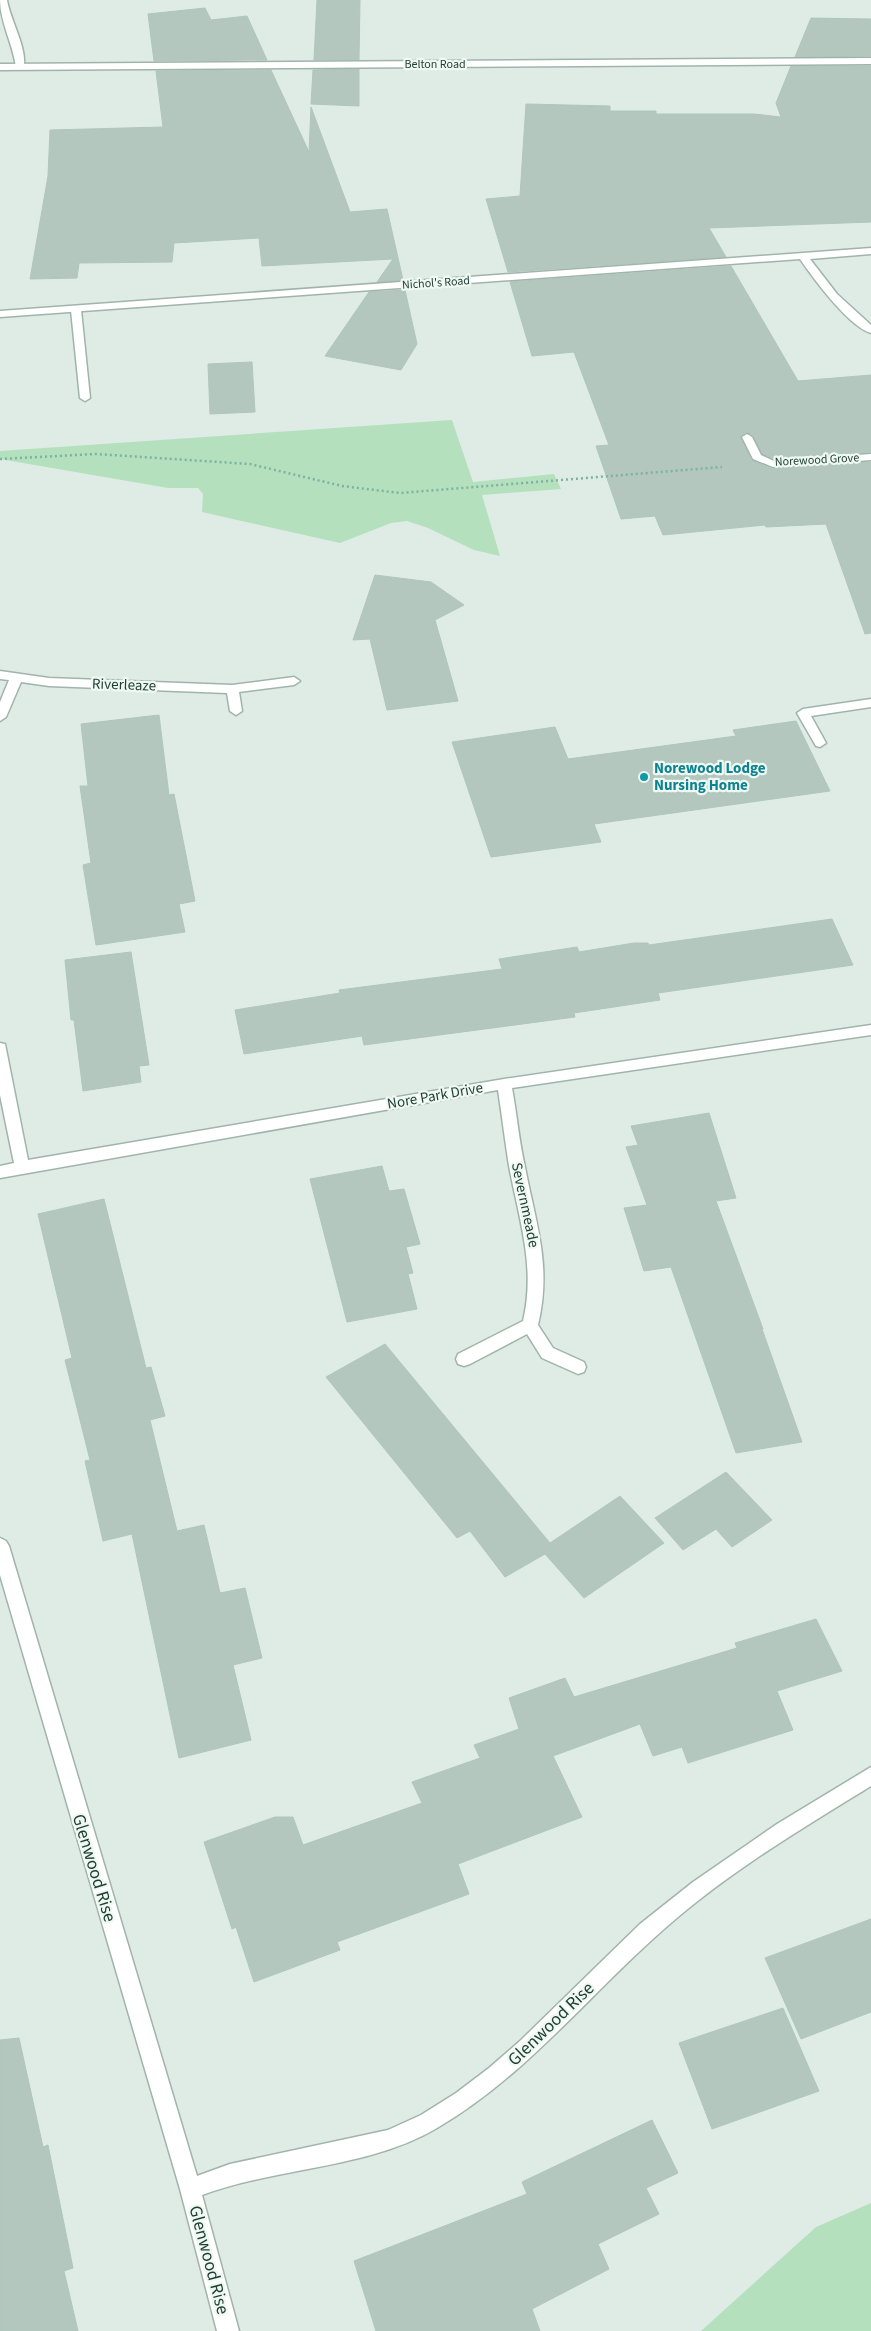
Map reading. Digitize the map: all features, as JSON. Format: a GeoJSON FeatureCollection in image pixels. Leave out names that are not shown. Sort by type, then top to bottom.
{"type":"FeatureCollection","features":[{"type":"Feature","properties":{"kind":"street"},"geometry":{"type":"LineString","coordinates":[[3,0],[5,14],[18,49],[20,67]]}},
{"type":"Feature","properties":{"kind":"street","name":"Belton Road"},"geometry":{"type":"LineString","coordinates":[[0,67],[871,61]]}},
{"type":"Feature","properties":{"kind":"street","name":"Nichol's Road"},"geometry":{"type":"LineString","coordinates":[[0,314],[871,251]]}},
{"type":"Feature","properties":{"kind":"street"},"geometry":{"type":"LineString","coordinates":[[803,256],[816,277],[842,305],[871,330]]}},
{"type":"Feature","properties":{"kind":"street"},"geometry":{"type":"LineString","coordinates":[[76,310],[85,398]]}},
{"type":"Feature","properties":{"kind":"street","name":"Norewood Grove"},"geometry":{"type":"LineString","coordinates":[[747,437],[757,457],[768,463],[784,464],[871,457]]}},
{"type":"Feature","properties":{"kind":"street","name":"Riverleaze"},"geometry":{"type":"LineString","coordinates":[[0,674],[49,682],[232,689],[294,681]]}},
{"type":"Feature","properties":{"kind":"street"},"geometry":{"type":"LineString","coordinates":[[0,717],[16,678]]}},
{"type":"Feature","properties":{"kind":"street"},"geometry":{"type":"LineString","coordinates":[[232,689],[236,712]]}},
{"type":"Feature","properties":{"kind":"street"},"geometry":{"type":"LineString","coordinates":[[820,743],[803,713],[871,703]]}},
{"type":"Feature","properties":{"kind":"street","name":"Nore Park Drive"},"geometry":{"type":"LineString","coordinates":[[0,1172],[22,1166],[504,1084],[871,1030]]}},
{"type":"Feature","properties":{"kind":"street"},"geometry":{"type":"LineString","coordinates":[[0,1048],[2,1069],[22,1166]]}},
{"type":"Feature","properties":{"kind":"street","name":"Severnmeade"},"geometry":{"type":"LineString","coordinates":[[504,1084],[517,1166],[538,1264],[538,1298],[530,1325]]}},
{"type":"Feature","properties":{"kind":"street"},"geometry":{"type":"LineString","coordinates":[[464,1359],[530,1325],[547,1354],[578,1367]]}},
{"type":"Feature","properties":{"kind":"street","name":"Glenwood Rise"},"geometry":{"type":"LineString","coordinates":[[0,1546],[190,2189],[228,2331]]}},
{"type":"Feature","properties":{"kind":"street","name":"Glenwood Rise"},"geometry":{"type":"LineString","coordinates":[[190,2189],[230,2174],[390,2140],[415,2130],[450,2111],[495,2078],[655,1925],[714,1878],[871,1776]]}},
{"type":"Feature","properties":{"kind":"path"},"geometry":{"type":"LineString","coordinates":[[0,459],[96,454],[250,464],[289,475],[342,486],[400,494],[768,463]]}},
{"type":"Feature","properties":{"kind":"green space"},"geometry":{"type":"Polygon","coordinates":[[[452,420],[473,482],[554,474],[561,489],[482,495],[500,556],[474,550],[428,528],[407,521],[391,523],[340,543],[202,512],[203,494],[198,488],[168,488],[0,459],[0,451],[452,420]]]}},
{"type":"Feature","properties":{"kind":"green space"},"geometry":{"type":"Polygon","coordinates":[[[871,2203],[871,2331],[701,2331],[816,2227],[871,2203]]]}},
{"type":"Feature","properties":{"kind":"building"},"geometry":{"type":"Polygon","coordinates":[[[317,0],[360,0],[359,60],[314,60],[317,0]]]}},
{"type":"Feature","properties":{"kind":"building"},"geometry":{"type":"Polygon","coordinates":[[[205,8],[211,20],[247,16],[267,60],[154,61],[148,14],[205,8]]]}},
{"type":"Feature","properties":{"kind":"building"},"geometry":{"type":"Polygon","coordinates":[[[811,18],[871,19],[871,56],[795,57],[811,18]]]}},
{"type":"Feature","properties":{"kind":"building"},"geometry":{"type":"Polygon","coordinates":[[[791,66],[871,66],[871,222],[709,228],[726,257],[508,272],[486,199],[520,196],[526,104],[610,106],[610,111],[656,111],[656,114],[754,114],[781,117],[776,103],[791,66]]]}},
{"type":"Feature","properties":{"kind":"building"},"geometry":{"type":"Polygon","coordinates":[[[359,69],[359,106],[311,104],[313,70],[359,69]]]}},
{"type":"Feature","properties":{"kind":"building"},"geometry":{"type":"Polygon","coordinates":[[[271,70],[309,152],[311,107],[350,212],[387,209],[403,280],[377,282],[393,259],[262,266],[259,238],[174,243],[172,262],[79,263],[77,278],[30,279],[48,176],[50,130],[163,127],[156,71],[271,70]]]}},
{"type":"Feature","properties":{"kind":"building"},"geometry":{"type":"Polygon","coordinates":[[[731,266],[798,381],[871,375],[871,452],[774,459],[762,454],[753,435],[746,432],[740,436],[751,460],[772,469],[871,462],[871,633],[865,634],[826,524],[766,527],[765,525],[663,535],[655,516],[621,519],[596,446],[609,445],[574,352],[532,356],[510,282],[731,266]]]}},
{"type":"Feature","properties":{"kind":"building"},"geometry":{"type":"Polygon","coordinates":[[[405,290],[417,344],[401,370],[325,356],[369,292],[405,290]]]}},
{"type":"Feature","properties":{"kind":"building"},"geometry":{"type":"Polygon","coordinates":[[[252,362],[255,412],[210,414],[208,364],[252,362]]]}},
{"type":"Feature","properties":{"kind":"building"},"geometry":{"type":"Polygon","coordinates":[[[375,575],[431,582],[464,605],[435,620],[458,701],[387,710],[370,639],[353,640],[375,575]]]}},
{"type":"Feature","properties":{"kind":"building"},"geometry":{"type":"Polygon","coordinates":[[[159,715],[169,795],[174,794],[195,901],[179,904],[185,932],[96,945],[83,865],[91,863],[80,786],[88,786],[81,724],[159,715]]]}},
{"type":"Feature","properties":{"kind":"building","name":"Norewood Lodge Nursing Home"},"geometry":{"type":"Polygon","coordinates":[[[796,721],[830,791],[594,824],[601,842],[491,857],[452,742],[555,727],[568,759],[736,736],[733,730],[796,721]]]}},
{"type":"Feature","properties":{"kind":"building"},"geometry":{"type":"Polygon","coordinates":[[[832,919],[853,965],[658,993],[660,1000],[574,1013],[575,1017],[364,1045],[362,1036],[244,1054],[235,1010],[340,993],[339,990],[502,969],[499,959],[577,947],[579,952],[634,943],[648,943],[649,945],[832,919]]]}},
{"type":"Feature","properties":{"kind":"building"},"geometry":{"type":"Polygon","coordinates":[[[131,952],[149,1065],[139,1066],[141,1082],[83,1091],[74,1020],[71,1020],[65,960],[131,952]]]}},
{"type":"Feature","properties":{"kind":"building"},"geometry":{"type":"Polygon","coordinates":[[[709,1113],[736,1198],[716,1201],[802,1442],[736,1453],[671,1267],[644,1271],[624,1208],[647,1205],[626,1147],[638,1145],[631,1126],[709,1113]]]}},
{"type":"Feature","properties":{"kind":"building"},"geometry":{"type":"Polygon","coordinates":[[[382,1166],[389,1191],[404,1189],[420,1244],[406,1247],[413,1273],[408,1274],[417,1309],[347,1322],[310,1179],[382,1166]]]}},
{"type":"Feature","properties":{"kind":"building"},"geometry":{"type":"Polygon","coordinates":[[[104,1199],[146,1368],[151,1367],[165,1416],[150,1420],[177,1531],[204,1525],[220,1593],[245,1588],[262,1658],[233,1665],[251,1740],[179,1758],[132,1534],[103,1541],[85,1461],[90,1460],[65,1360],[72,1358],[38,1214],[104,1199]]]}},
{"type":"Feature","properties":{"kind":"building"},"geometry":{"type":"Polygon","coordinates":[[[385,1344],[550,1543],[620,1496],[664,1543],[584,1598],[545,1554],[505,1577],[470,1531],[457,1538],[326,1377],[385,1344]]]}},
{"type":"Feature","properties":{"kind":"building"},"geometry":{"type":"Polygon","coordinates":[[[726,1472],[772,1520],[732,1547],[716,1529],[683,1550],[655,1518],[726,1472]]]}},
{"type":"Feature","properties":{"kind":"building"},"geometry":{"type":"Polygon","coordinates":[[[816,1619],[842,1671],[777,1691],[793,1730],[688,1763],[682,1747],[653,1756],[640,1724],[553,1756],[582,1817],[458,1864],[469,1894],[337,1942],[340,1950],[254,1982],[236,1927],[232,1929],[204,1842],[275,1817],[293,1817],[303,1845],[422,1803],[412,1782],[480,1758],[474,1745],[519,1729],[509,1698],[565,1678],[574,1697],[737,1648],[735,1643],[816,1619]]]}},
{"type":"Feature","properties":{"kind":"building"},"geometry":{"type":"Polygon","coordinates":[[[871,1919],[871,2012],[801,2039],[765,1958],[871,1919]]]}},
{"type":"Feature","properties":{"kind":"building"},"geometry":{"type":"Polygon","coordinates":[[[783,2008],[819,2091],[712,2129],[679,2043],[783,2008]]]}},
{"type":"Feature","properties":{"kind":"building"},"geometry":{"type":"Polygon","coordinates":[[[19,2038],[43,2147],[48,2145],[73,2268],[64,2271],[78,2331],[0,2331],[0,2040],[19,2038]]]}},
{"type":"Feature","properties":{"kind":"building"},"geometry":{"type":"Polygon","coordinates":[[[652,2120],[678,2173],[646,2188],[659,2214],[598,2244],[609,2269],[532,2309],[540,2331],[376,2331],[354,2261],[527,2194],[522,2182],[652,2120]]]}},
{"type":"Feature","properties":{"kind":"place","name":"Norewood Lodge Nursing Home"},"geometry":{"type":"Point","coordinates":[644,777]}}]}
